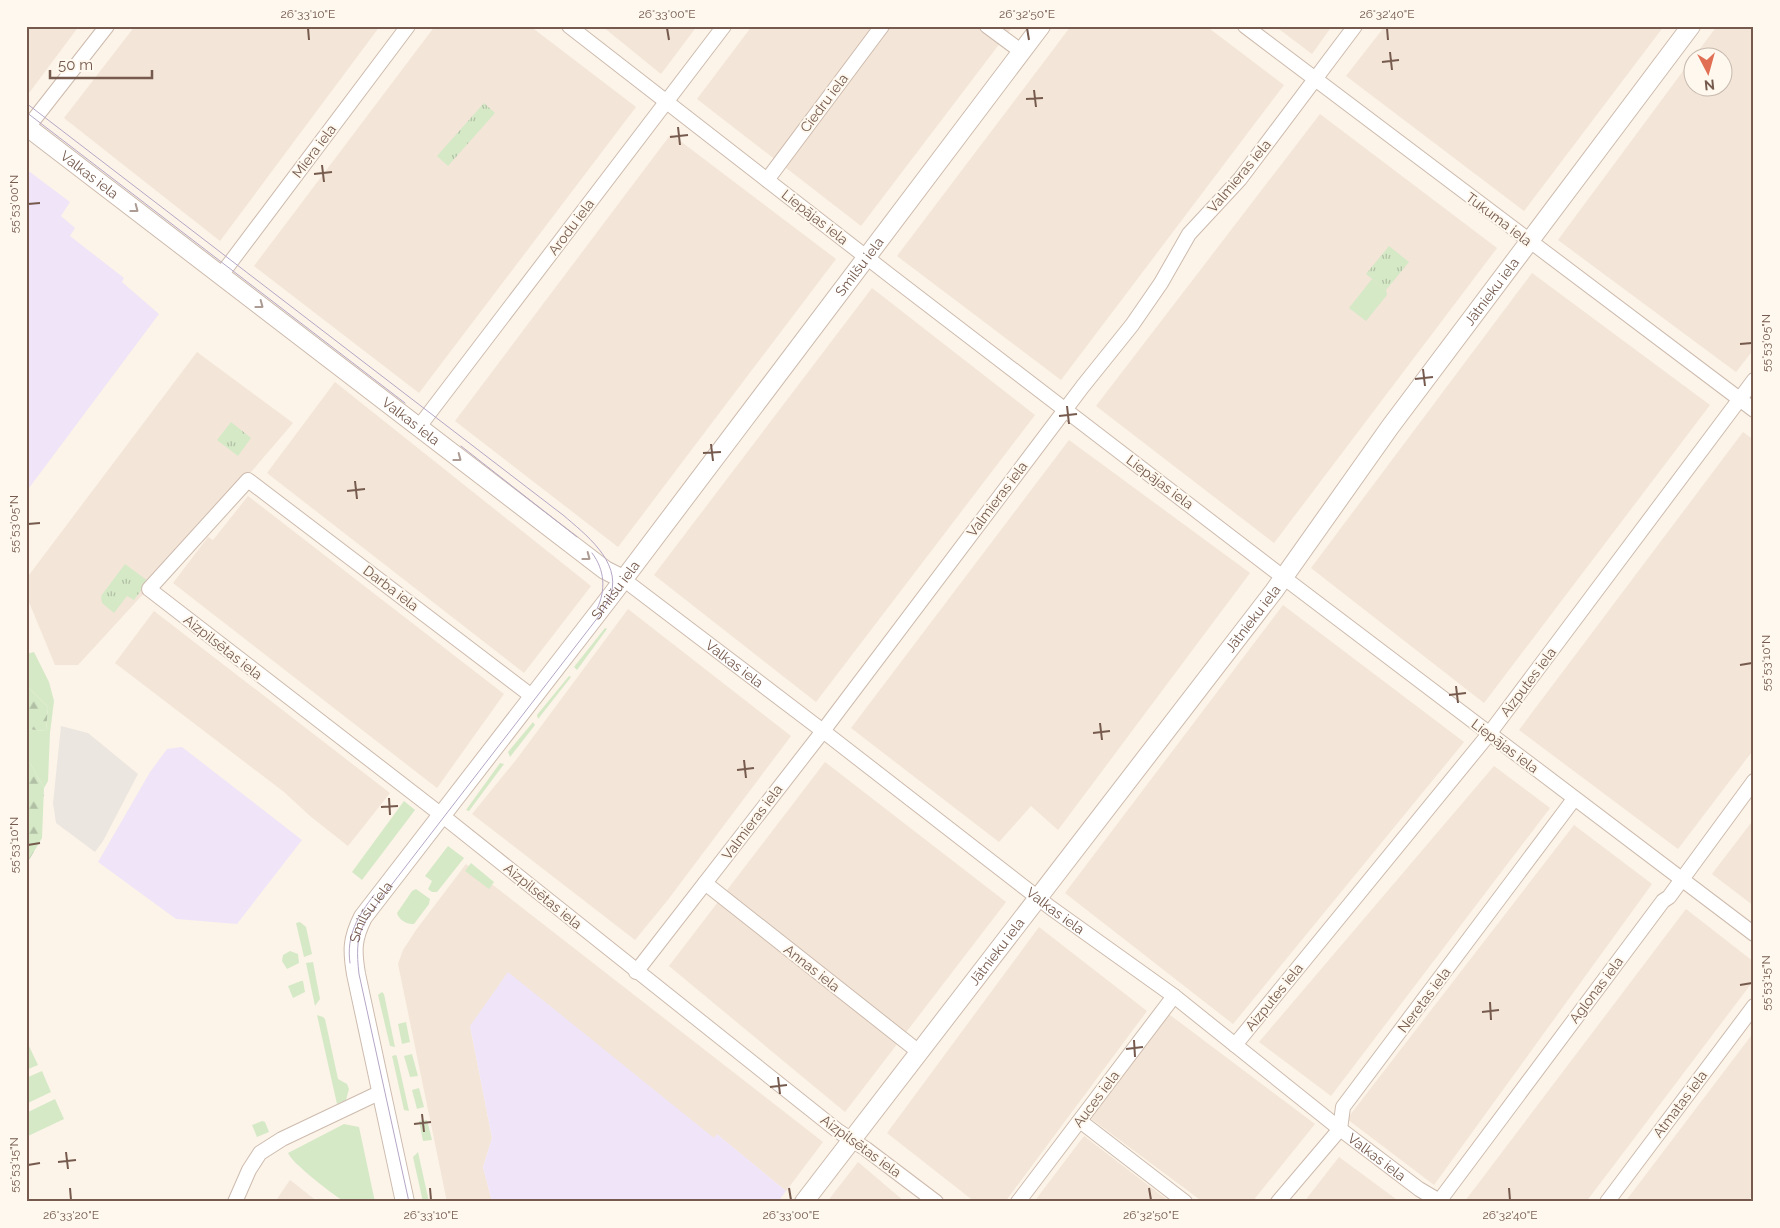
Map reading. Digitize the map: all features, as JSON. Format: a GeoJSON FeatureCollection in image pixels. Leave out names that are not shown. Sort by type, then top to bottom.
{"type":"FeatureCollection","features":[{"type":"Feature","properties":{"kind":"street"},"geometry":{"type":"LineString","coordinates":[[27,127],[106,26]]}},
{"type":"Feature","properties":{"kind":"street","name":"Miera iela"},"geometry":{"type":"LineString","coordinates":[[221,275],[408,26]]}},
{"type":"Feature","properties":{"kind":"street","name":"Liepājas iela"},"geometry":{"type":"LineString","coordinates":[[569,26],[1283,577],[1754,934]]}},
{"type":"Feature","properties":{"kind":"street","name":"Arodu iela"},"geometry":{"type":"LineString","coordinates":[[418,428],[724,26]]}},
{"type":"Feature","properties":{"kind":"street","name":"Ciedru iela"},"geometry":{"type":"LineString","coordinates":[[767,180],[882,26]]}},
{"type":"Feature","properties":{"kind":"street"},"geometry":{"type":"LineString","coordinates":[[988,26],[1022,52]]}},
{"type":"Feature","properties":{"kind":"street","name":"Smilšu iela"},"geometry":{"type":"LineString","coordinates":[[406,1202],[356,974],[353,945],[355,934],[367,911],[623,579],[1041,26]]}},
{"type":"Feature","properties":{"kind":"street","name":"Tukuma iela"},"geometry":{"type":"LineString","coordinates":[[1245,26],[1754,410]]}},
{"type":"Feature","properties":{"kind":"street","name":"Valmieras iela"},"geometry":{"type":"LineString","coordinates":[[636,972],[822,731],[1065,409],[1132,325],[1161,283],[1189,234],[1240,179],[1355,26]]}},
{"type":"Feature","properties":{"kind":"street","name":"Jātnieku iela"},"geometry":{"type":"LineString","coordinates":[[804,1202],[1039,898],[1283,577],[1390,427],[1691,26]]}},
{"type":"Feature","properties":{"kind":"street","name":"Valkas iela"},"geometry":{"type":"LineString","coordinates":[[27,127],[605,570],[623,579],[1039,898],[1174,996],[1340,1129],[1419,1189],[1441,1201]]}},
{"type":"Feature","properties":{"kind":"street","name":"Aizputes iela"},"geometry":{"type":"LineString","coordinates":[[1235,1044],[1490,734],[1754,380]]}},
{"type":"Feature","properties":{"kind":"street","name":"Darba iela"},"geometry":{"type":"LineString","coordinates":[[149,589],[248,480],[533,697]]}},
{"type":"Feature","properties":{"kind":"street","name":"Aizpilsētas iela"},"geometry":{"type":"LineString","coordinates":[[149,589],[442,815],[636,972],[838,1131],[852,1139],[936,1202]]}},
{"type":"Feature","properties":{"kind":"street","name":"Aglonas iela"},"geometry":{"type":"LineString","coordinates":[[1441,1201],[1553,1047],[1663,901],[1669,897],[1682,880],[1754,781]]}},
{"type":"Feature","properties":{"kind":"street","name":"Neretas iela"},"geometry":{"type":"LineString","coordinates":[[1278,1202],[1340,1129],[1343,1107],[1574,799]]}},
{"type":"Feature","properties":{"kind":"street","name":"Annas iela"},"geometry":{"type":"LineString","coordinates":[[705,883],[919,1052]]}},
{"type":"Feature","properties":{"kind":"street","name":"Auces iela"},"geometry":{"type":"LineString","coordinates":[[1018,1202],[1174,996]]}},
{"type":"Feature","properties":{"kind":"street","name":"Atmatas iela"},"geometry":{"type":"LineString","coordinates":[[1607,1202],[1754,1006]]}},
{"type":"Feature","properties":{"kind":"street"},"geometry":{"type":"LineString","coordinates":[[235,1202],[249,1170],[260,1153],[282,1139],[381,1092]]}},
{"type":"Feature","properties":{"kind":"street"},"geometry":{"type":"LineString","coordinates":[[1080,1121],[1185,1202]]}},
{"type":"Feature","properties":{"kind":"shaded area"},"geometry":{"type":"Polygon","coordinates":[[[26,26],[79,26],[29,93],[26,91],[26,26]]]}},
{"type":"Feature","properties":{"kind":"shaded area"},"geometry":{"type":"Polygon","coordinates":[[[135,26],[380,26],[220,241],[64,118],[135,26]]]}},
{"type":"Feature","properties":{"kind":"shaded area"},"geometry":{"type":"Polygon","coordinates":[[[435,26],[530,26],[636,107],[419,393],[254,266],[435,26]]]}},
{"type":"Feature","properties":{"kind":"shaded area"},"geometry":{"type":"Polygon","coordinates":[[[602,26],[697,26],[661,74],[602,26]]]}},
{"type":"Feature","properties":{"kind":"shaded area"},"geometry":{"type":"Polygon","coordinates":[[[752,26],[1013,26],[861,226],[697,99],[752,26]]]}},
{"type":"Feature","properties":{"kind":"shaded area"},"geometry":{"type":"Polygon","coordinates":[[[1071,26],[1206,26],[1284,85],[1061,380],[897,256],[1071,26]]]}},
{"type":"Feature","properties":{"kind":"shaded area"},"geometry":{"type":"Polygon","coordinates":[[[1275,26],[1332,26],[1312,54],[1275,26]]]}},
{"type":"Feature","properties":{"kind":"shaded area"},"geometry":{"type":"Polygon","coordinates":[[[1385,26],[1664,26],[1524,211],[1346,76],[1385,26]]]}},
{"type":"Feature","properties":{"kind":"shaded area"},"geometry":{"type":"Polygon","coordinates":[[[1717,26],[1754,26],[1754,349],[1736,372],[1558,240],[1682,73],[1682,98],[1732,98],[1732,48],[1701,48],[1717,26]]]}},
{"type":"Feature","properties":{"kind":"shaded area"},"geometry":{"type":"Polygon","coordinates":[[[1320,114],[1497,248],[1274,543],[1096,406],[1320,114]]]}},
{"type":"Feature","properties":{"kind":"shaded area"},"geometry":{"type":"Polygon","coordinates":[[[671,134],[836,259],[618,547],[455,421],[671,134]]]}},
{"type":"Feature","properties":{"kind":"shaded area"},"geometry":{"type":"Polygon","coordinates":[[[26,169],[70,202],[61,216],[75,228],[70,236],[124,278],[122,282],[159,314],[26,492],[26,169]]]}},
{"type":"Feature","properties":{"kind":"shaded area"},"geometry":{"type":"Polygon","coordinates":[[[1532,273],[1710,405],[1484,703],[1311,568],[1532,273]]]}},
{"type":"Feature","properties":{"kind":"shaded area"},"geometry":{"type":"Polygon","coordinates":[[[872,288],[1035,415],[816,702],[654,575],[872,288]]]}},
{"type":"Feature","properties":{"kind":"shaded area"},"geometry":{"type":"Polygon","coordinates":[[[197,352],[293,423],[192,541],[78,665],[55,665],[26,595],[26,579],[197,352]]]}},
{"type":"Feature","properties":{"kind":"shaded area"},"geometry":{"type":"Polygon","coordinates":[[[335,382],[591,586],[524,673],[267,473],[335,382]]]}},
{"type":"Feature","properties":{"kind":"shaded area"},"geometry":{"type":"Polygon","coordinates":[[[1743,432],[1754,440],[1754,749],[1678,849],[1519,730],[1743,432]]]}},
{"type":"Feature","properties":{"kind":"shaded area"},"geometry":{"type":"Polygon","coordinates":[[[1069,440],[1250,573],[1058,830],[1031,806],[999,842],[851,728],[1069,440]]]}},
{"type":"Feature","properties":{"kind":"shaded area"},"geometry":{"type":"Polygon","coordinates":[[[248,496],[504,694],[437,788],[173,583],[208,537],[213,540],[248,496]]]}},
{"type":"Feature","properties":{"kind":"shaded area"},"geometry":{"type":"Polygon","coordinates":[[[1283,605],[1464,742],[1233,1024],[1065,893],[1283,605]]]}},
{"type":"Feature","properties":{"kind":"shaded area"},"geometry":{"type":"Polygon","coordinates":[[[628,609],[791,736],[667,901],[635,940],[472,814],[516,760],[628,609]]]}},
{"type":"Feature","properties":{"kind":"shaded area"},"geometry":{"type":"Polygon","coordinates":[[[154,611],[390,793],[348,846],[310,816],[284,792],[115,663],[154,611]]]}},
{"type":"Feature","properties":{"kind":"shaded area"},"geometry":{"type":"Polygon","coordinates":[[[61,726],[88,733],[138,774],[103,841],[95,852],[56,823],[53,803],[61,726]]]}},
{"type":"Feature","properties":{"kind":"shaded area"},"geometry":{"type":"Polygon","coordinates":[[[182,747],[302,840],[237,924],[176,919],[98,862],[150,772],[167,749],[182,747]]]}},
{"type":"Feature","properties":{"kind":"shaded area"},"geometry":{"type":"Polygon","coordinates":[[[825,762],[1006,902],[845,1112],[669,966],[825,762]]]}},
{"type":"Feature","properties":{"kind":"shaded area"},"geometry":{"type":"Polygon","coordinates":[[[1494,766],[1550,808],[1331,1096],[1259,1042],[1494,766]]]}},
{"type":"Feature","properties":{"kind":"shaded area"},"geometry":{"type":"Polygon","coordinates":[[[1754,819],[1754,906],[1712,874],[1754,819]]]}},
{"type":"Feature","properties":{"kind":"shaded area"},"geometry":{"type":"Polygon","coordinates":[[[1574,825],[1652,884],[1434,1185],[1347,1119],[1574,825]]]}},
{"type":"Feature","properties":{"kind":"shaded area"},"geometry":{"type":"Polygon","coordinates":[[[466,864],[823,1142],[786,1191],[718,1135],[714,1138],[470,1026],[492,1138],[483,1167],[492,1202],[447,1202],[398,964],[403,950],[416,930],[466,864]]]}},
{"type":"Feature","properties":{"kind":"shaded area"},"geometry":{"type":"Polygon","coordinates":[[[1686,909],[1754,962],[1754,980],[1586,1202],[1466,1202],[1465,1201],[1686,909]]]}},
{"type":"Feature","properties":{"kind":"shaded area"},"geometry":{"type":"Polygon","coordinates":[[[1039,927],[1147,1011],[1005,1202],[975,1202],[887,1133],[1039,927]]]}},
{"type":"Feature","properties":{"kind":"shaded area"},"geometry":{"type":"Polygon","coordinates":[[[508,972],[714,1138],[717,1134],[786,1191],[778,1202],[492,1202],[483,1167],[492,1138],[470,1026],[508,972]]]}},
{"type":"Feature","properties":{"kind":"shaded area"},"geometry":{"type":"Polygon","coordinates":[[[1166,1012],[1315,1124],[1252,1202],[1203,1202],[1090,1118],[1166,1012]]]}},
{"type":"Feature","properties":{"kind":"shaded area"},"geometry":{"type":"Polygon","coordinates":[[[1754,1032],[1754,1193],[1747,1202],[1625,1202],[1754,1032]]]}},
{"type":"Feature","properties":{"kind":"shaded area"},"geometry":{"type":"Polygon","coordinates":[[[1084,1136],[1170,1202],[1034,1202],[1084,1136]]]}},
{"type":"Feature","properties":{"kind":"shaded area"},"geometry":{"type":"Polygon","coordinates":[[[1339,1157],[1400,1202],[1304,1202],[1339,1157]]]}},
{"type":"Feature","properties":{"kind":"shaded area"},"geometry":{"type":"Polygon","coordinates":[[[858,1162],[905,1202],[827,1202],[858,1162]]]}},
{"type":"Feature","properties":{"kind":"shaded area"},"geometry":{"type":"Polygon","coordinates":[[[290,1180],[318,1202],[275,1202],[290,1180]]]}},
{"type":"Feature","properties":{"kind":"green space"},"geometry":{"type":"Polygon","coordinates":[[[484,103],[495,113],[448,166],[437,156],[484,103]]]}},
{"type":"Feature","properties":{"kind":"green space"},"geometry":{"type":"Polygon","coordinates":[[[1389,246],[1409,262],[1386,290],[1366,274],[1389,246]]]}},
{"type":"Feature","properties":{"kind":"green space"},"geometry":{"type":"Polygon","coordinates":[[[1372,279],[1386,290],[1387,295],[1366,321],[1349,308],[1372,279]]]}},
{"type":"Feature","properties":{"kind":"green space"},"geometry":{"type":"Polygon","coordinates":[[[231,422],[251,438],[238,456],[217,440],[231,422]]]}},
{"type":"Feature","properties":{"kind":"green space"},"geometry":{"type":"Polygon","coordinates":[[[125,564],[148,581],[134,600],[127,596],[114,613],[102,603],[101,596],[125,564]]]}},
{"type":"Feature","properties":{"kind":"green space"},"geometry":{"type":"Polygon","coordinates":[[[605,628],[607,629],[577,670],[574,667],[605,628]]]}},
{"type":"Feature","properties":{"kind":"green space"},"geometry":{"type":"Polygon","coordinates":[[[34,652],[49,682],[54,701],[50,733],[48,781],[44,788],[30,763],[26,762],[26,729],[46,731],[48,707],[26,685],[26,654],[34,652]]]}},
{"type":"Feature","properties":{"kind":"green space"},"geometry":{"type":"Polygon","coordinates":[[[569,676],[571,677],[538,719],[537,715],[569,676]]]}},
{"type":"Feature","properties":{"kind":"green space"},"geometry":{"type":"Polygon","coordinates":[[[26,685],[48,707],[46,731],[26,729],[26,685]]]}},
{"type":"Feature","properties":{"kind":"green space"},"geometry":{"type":"Polygon","coordinates":[[[533,722],[535,725],[510,757],[508,752],[533,722]]]}},
{"type":"Feature","properties":{"kind":"green space"},"geometry":{"type":"Polygon","coordinates":[[[26,762],[30,763],[44,788],[42,838],[26,865],[26,762]]]}},
{"type":"Feature","properties":{"kind":"green space"},"geometry":{"type":"Polygon","coordinates":[[[500,763],[504,764],[469,811],[466,810],[500,763]]]}},
{"type":"Feature","properties":{"kind":"green space"},"geometry":{"type":"Polygon","coordinates":[[[404,801],[415,810],[362,880],[352,872],[404,801]]]}},
{"type":"Feature","properties":{"kind":"green space"},"geometry":{"type":"Polygon","coordinates":[[[448,846],[464,858],[437,892],[432,892],[428,889],[432,881],[425,876],[448,846]]]}},
{"type":"Feature","properties":{"kind":"green space"},"geometry":{"type":"Polygon","coordinates":[[[471,863],[494,882],[489,889],[465,871],[471,863]]]}},
{"type":"Feature","properties":{"kind":"green space"},"geometry":{"type":"Polygon","coordinates":[[[416,889],[430,899],[429,904],[414,924],[406,923],[397,913],[412,891],[416,889]]]}},
{"type":"Feature","properties":{"kind":"green space"},"geometry":{"type":"Polygon","coordinates":[[[300,922],[306,927],[312,954],[304,957],[296,923],[300,922]]]}},
{"type":"Feature","properties":{"kind":"green space"},"geometry":{"type":"Polygon","coordinates":[[[290,951],[298,954],[299,963],[287,969],[282,961],[283,955],[290,951]]]}},
{"type":"Feature","properties":{"kind":"green space"},"geometry":{"type":"Polygon","coordinates":[[[313,962],[320,999],[315,1006],[306,963],[313,962]]]}},
{"type":"Feature","properties":{"kind":"green space"},"geometry":{"type":"Polygon","coordinates":[[[303,981],[305,992],[293,998],[288,986],[303,981]]]}},
{"type":"Feature","properties":{"kind":"green space"},"geometry":{"type":"Polygon","coordinates":[[[382,992],[395,1047],[390,1046],[378,995],[382,992]]]}},
{"type":"Feature","properties":{"kind":"green space"},"geometry":{"type":"Polygon","coordinates":[[[317,1015],[325,1019],[338,1079],[347,1084],[349,1089],[346,1100],[337,1104],[317,1015]]]}},
{"type":"Feature","properties":{"kind":"green space"},"geometry":{"type":"Polygon","coordinates":[[[406,1022],[410,1042],[402,1044],[398,1024],[406,1022]]]}},
{"type":"Feature","properties":{"kind":"green space"},"geometry":{"type":"Polygon","coordinates":[[[28,1044],[38,1065],[26,1070],[26,1045],[28,1044]]]}},
{"type":"Feature","properties":{"kind":"green space"},"geometry":{"type":"Polygon","coordinates":[[[412,1054],[418,1076],[410,1077],[404,1056],[412,1054]]]}},
{"type":"Feature","properties":{"kind":"green space"},"geometry":{"type":"Polygon","coordinates":[[[396,1055],[409,1111],[404,1110],[392,1056],[396,1055]]]}},
{"type":"Feature","properties":{"kind":"green space"},"geometry":{"type":"Polygon","coordinates":[[[42,1071],[51,1092],[26,1104],[26,1078],[42,1071]]]}},
{"type":"Feature","properties":{"kind":"green space"},"geometry":{"type":"Polygon","coordinates":[[[419,1088],[424,1107],[417,1109],[412,1090],[419,1088]]]}},
{"type":"Feature","properties":{"kind":"green space"},"geometry":{"type":"Polygon","coordinates":[[[55,1099],[64,1119],[26,1137],[26,1113],[55,1099]]]}},
{"type":"Feature","properties":{"kind":"green space"},"geometry":{"type":"Polygon","coordinates":[[[427,1120],[432,1140],[423,1141],[419,1121],[427,1120]]]}},
{"type":"Feature","properties":{"kind":"green space"},"geometry":{"type":"Polygon","coordinates":[[[262,1121],[265,1122],[269,1132],[257,1137],[252,1125],[262,1121]]]}},
{"type":"Feature","properties":{"kind":"green space"},"geometry":{"type":"Polygon","coordinates":[[[344,1124],[359,1127],[375,1202],[355,1203],[344,1201],[305,1171],[288,1153],[344,1124]]]}},
{"type":"Feature","properties":{"kind":"green space"},"geometry":{"type":"Polygon","coordinates":[[[418,1152],[429,1202],[423,1202],[413,1157],[418,1152]]]}},
{"type":"Feature","properties":{"kind":"tram line"},"geometry":{"type":"LineString","coordinates":[[26,103],[563,515],[599,549],[611,570],[613,582],[611,594],[602,612],[386,892],[366,921],[359,938],[359,974],[409,1202]]}},
{"type":"Feature","properties":{"kind":"tram line"},"geometry":{"type":"LineString","coordinates":[[26,112],[405,403]]}},
{"type":"Feature","properties":{"kind":"tram line"},"geometry":{"type":"LineString","coordinates":[[461,446],[577,537]]}},
{"type":"Feature","properties":{"kind":"tram line"},"geometry":{"type":"LineString","coordinates":[[592,553],[600,566],[603,580],[602,595],[597,609]]}},
{"type":"Feature","properties":{"kind":"tram line"},"geometry":{"type":"LineString","coordinates":[[350,963],[349,953],[354,926],[374,895]]}}]}
